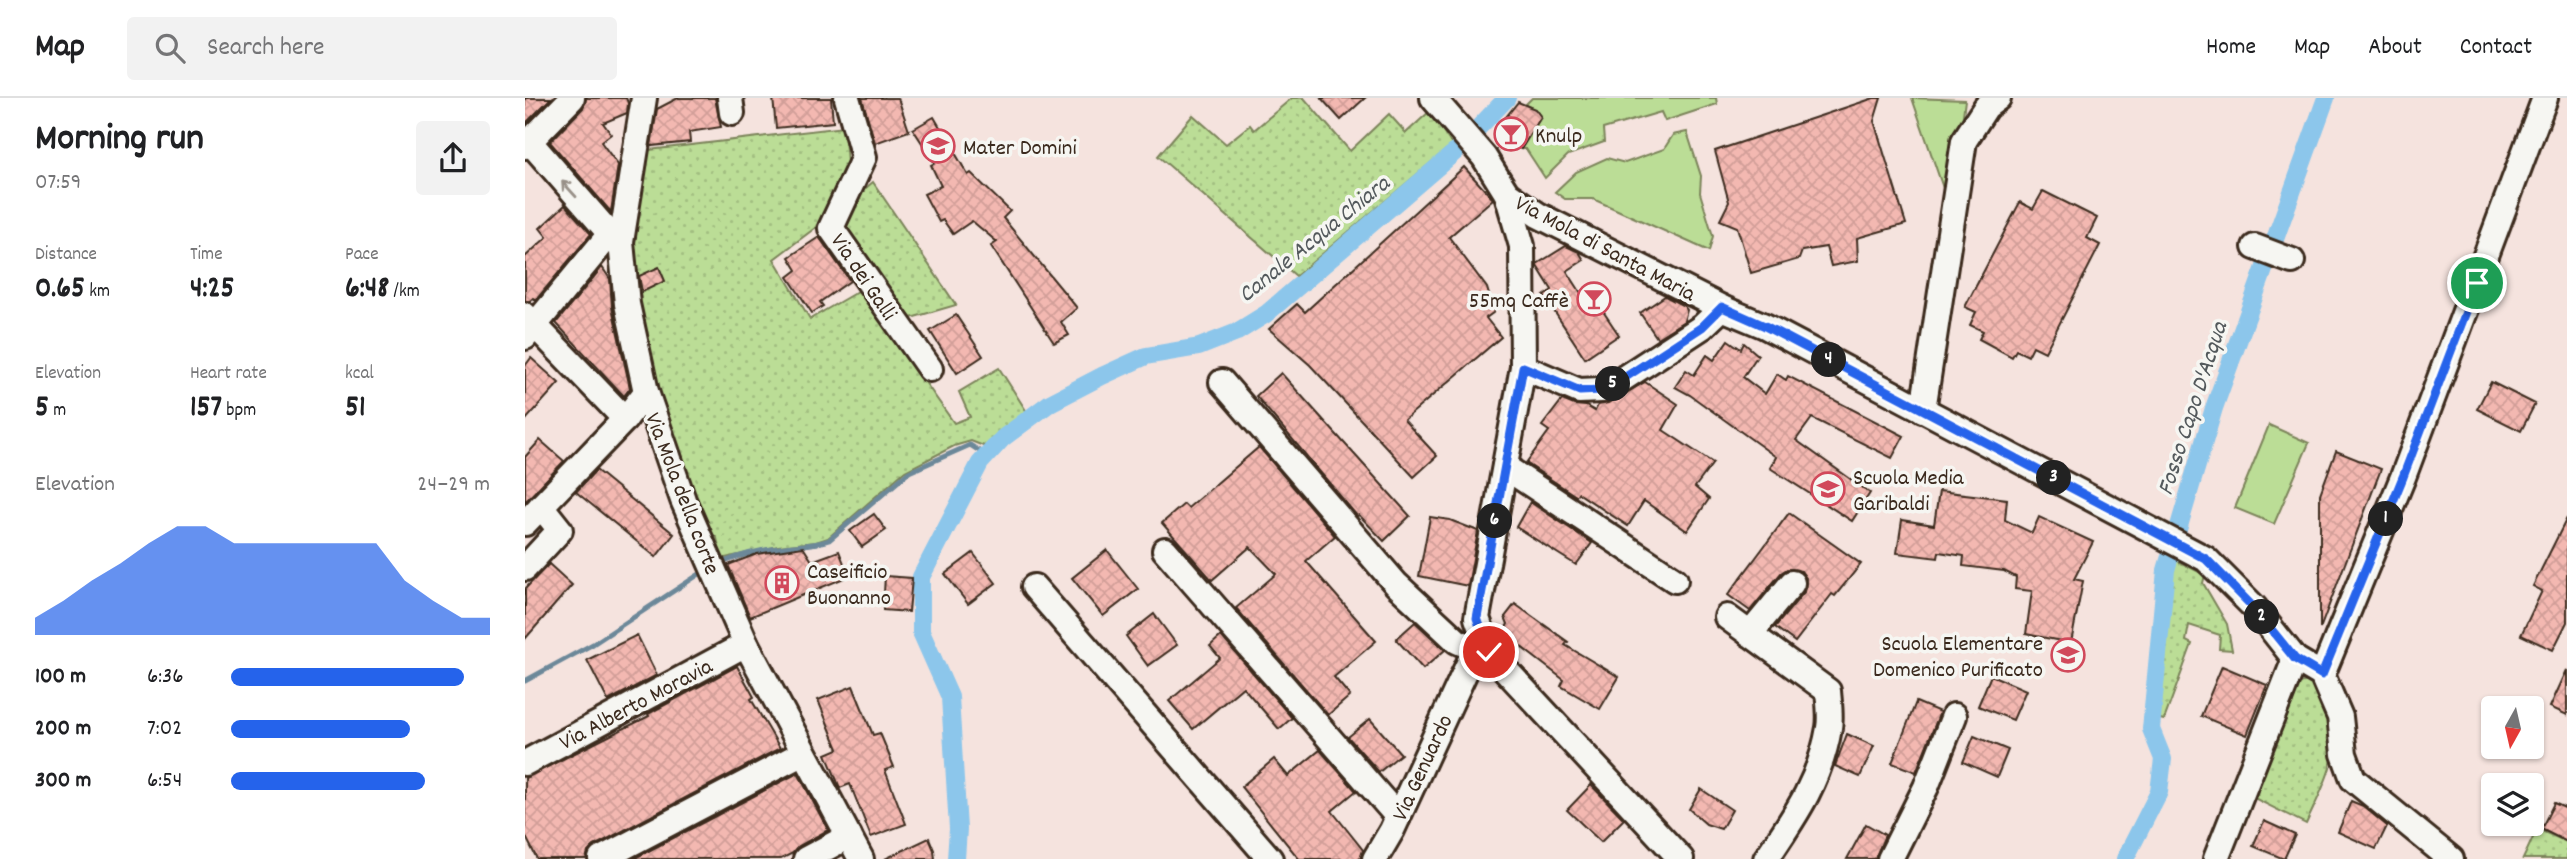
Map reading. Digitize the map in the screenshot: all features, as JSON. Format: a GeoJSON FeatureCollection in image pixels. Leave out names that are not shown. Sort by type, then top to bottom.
{"type":"FeatureCollection","features":[{"type":"Feature","properties":{"kind":"street"},"geometry":{"type":"LineString","coordinates":[[572,98],[528,144],[615,238],[528,326],[625,419]]}},
{"type":"Feature","properties":{"kind":"street","name":"Via Mola della corte"},"geometry":{"type":"LineString","coordinates":[[644,98],[615,238],[646,392],[683,500],[746,644],[861,859]]}},
{"type":"Feature","properties":{"kind":"street","name":"Via dei Galli"},"geometry":{"type":"LineString","coordinates":[[847,98],[864,157],[831,228],[930,369]]}},
{"type":"Feature","properties":{"kind":"street"},"geometry":{"type":"LineString","coordinates":[[1433,98],[1484,157],[1507,194],[1522,246],[1523,367],[1477,618],[1478,642]]}},
{"type":"Feature","properties":{"kind":"street"},"geometry":{"type":"LineString","coordinates":[[1923,411],[1964,141],[1986,107],[1998,98]]}},
{"type":"Feature","properties":{"kind":"street"},"geometry":{"type":"LineString","coordinates":[[2451,859],[2353,779],[2344,754],[2340,716],[2322,675],[2408,464],[2545,98]]}},
{"type":"Feature","properties":{"kind":"street","name":"Via Mola di Santa Maria"},"geometry":{"type":"LineString","coordinates":[[1507,194],[1538,215],[1765,326],[2206,559],[2253,607],[2295,659],[2322,675]]}},
{"type":"Feature","properties":{"kind":"street"},"geometry":{"type":"LineString","coordinates":[[2255,247],[2292,261]]}},
{"type":"Feature","properties":{"kind":"street"},"geometry":{"type":"LineString","coordinates":[[1523,367],[1580,391],[1601,390],[1621,380],[1702,327],[1722,307]]}},
{"type":"Feature","properties":{"kind":"street"},"geometry":{"type":"LineString","coordinates":[[1222,382],[1396,584],[1457,641],[1478,642],[1489,652],[1681,859]]}},
{"type":"Feature","properties":{"kind":"street"},"geometry":{"type":"LineString","coordinates":[[525,568],[559,530],[533,514],[625,419],[646,392]]}},
{"type":"Feature","properties":{"kind":"street"},"geometry":{"type":"LineString","coordinates":[[1505,467],[1675,580]]}},
{"type":"Feature","properties":{"kind":"street"},"geometry":{"type":"LineString","coordinates":[[1165,550],[1398,817]]}},
{"type":"Feature","properties":{"kind":"street"},"geometry":{"type":"LineString","coordinates":[[1750,634],[1792,583]]}},
{"type":"Feature","properties":{"kind":"street"},"geometry":{"type":"LineString","coordinates":[[1034,587],[1270,859]]}},
{"type":"Feature","properties":{"kind":"street"},"geometry":{"type":"LineString","coordinates":[[1727,617],[1828,691],[1830,726],[1820,762],[1806,799],[1766,859]]}},
{"type":"Feature","properties":{"kind":"street","name":"Via Genuardo"},"geometry":{"type":"LineString","coordinates":[[1375,859],[1398,817],[1478,642]]}},
{"type":"Feature","properties":{"kind":"street","name":"Via Alberto Moravia"},"geometry":{"type":"LineString","coordinates":[[525,763],[746,644]]}},
{"type":"Feature","properties":{"kind":"street"},"geometry":{"type":"LineString","coordinates":[[2216,859],[2295,659]]}},
{"type":"Feature","properties":{"kind":"street"},"geometry":{"type":"LineString","coordinates":[[1890,859],[1926,787],[1954,716]]}},
{"type":"Feature","properties":{"kind":"street"},"geometry":{"type":"LineString","coordinates":[[601,859],[803,753]]}},
{"type":"Feature","properties":{"kind":"street"},"geometry":{"type":"LineString","coordinates":[[806,859],[849,836]]}},
{"type":"Feature","properties":{"kind":"green space"},"geometry":{"type":"Polygon","coordinates":[[[1292,98],[1304,98],[1350,151],[1389,114],[1406,133],[1430,111],[1452,145],[1296,276],[1158,156],[1193,115],[1226,144],[1250,125],[1254,130],[1292,98]]]}},
{"type":"Feature","properties":{"kind":"green space"},"geometry":{"type":"Polygon","coordinates":[[[1532,98],[1716,98],[1717,104],[1665,121],[1661,112],[1603,129],[1604,142],[1568,155],[1545,178],[1526,149],[1521,149],[1541,117],[1535,109],[1525,105],[1532,98]]]}},
{"type":"Feature","properties":{"kind":"green space"},"geometry":{"type":"Polygon","coordinates":[[[1912,98],[1965,100],[1954,185],[1943,188],[1912,98]]]}},
{"type":"Feature","properties":{"kind":"green space"},"geometry":{"type":"Polygon","coordinates":[[[844,127],[847,162],[837,194],[815,228],[774,259],[810,319],[860,290],[954,423],[970,417],[959,392],[999,368],[1027,412],[986,447],[971,441],[954,446],[905,471],[828,538],[721,559],[717,538],[703,526],[655,396],[630,262],[640,186],[649,150],[844,127]]]}},
{"type":"Feature","properties":{"kind":"green space"},"geometry":{"type":"Polygon","coordinates":[[[1687,132],[1701,176],[1700,193],[1713,236],[1709,251],[1593,199],[1565,199],[1555,192],[1576,172],[1607,158],[1625,163],[1664,149],[1673,135],[1687,132]]]}},
{"type":"Feature","properties":{"kind":"green space"},"geometry":{"type":"Polygon","coordinates":[[[873,182],[956,305],[904,320],[843,227],[849,202],[873,182]]]}},
{"type":"Feature","properties":{"kind":"green space"},"geometry":{"type":"Polygon","coordinates":[[[2269,425],[2309,443],[2274,524],[2235,508],[2269,425]]]}},
{"type":"Feature","properties":{"kind":"green space"},"geometry":{"type":"Polygon","coordinates":[[[2174,559],[2205,575],[2203,583],[2227,624],[2232,650],[2219,649],[2220,635],[2189,625],[2186,641],[2192,644],[2164,720],[2156,718],[2174,559]]]}},
{"type":"Feature","properties":{"kind":"green space"},"geometry":{"type":"Polygon","coordinates":[[[2314,680],[2333,726],[2334,751],[2327,776],[2306,824],[2254,798],[2299,683],[2314,680]]]}},
{"type":"Feature","properties":{"kind":"green space"},"geometry":{"type":"Polygon","coordinates":[[[2544,832],[2567,842],[2567,859],[2523,859],[2534,836],[2544,836],[2544,832]]]}},
{"type":"Feature","properties":{"kind":"building"},"geometry":{"type":"Polygon","coordinates":[[[525,98],[551,98],[525,124],[525,98]]]}},
{"type":"Feature","properties":{"kind":"building"},"geometry":{"type":"Polygon","coordinates":[[[586,98],[626,98],[628,103],[627,113],[603,123],[611,134],[601,142],[618,165],[611,212],[550,142],[583,108],[586,98]]]}},
{"type":"Feature","properties":{"kind":"building"},"geometry":{"type":"Polygon","coordinates":[[[678,98],[715,98],[721,127],[689,132],[690,142],[651,146],[657,109],[678,98]]]}},
{"type":"Feature","properties":{"kind":"building"},"geometry":{"type":"Polygon","coordinates":[[[773,98],[831,98],[833,122],[776,128],[773,98]]]}},
{"type":"Feature","properties":{"kind":"building"},"geometry":{"type":"Polygon","coordinates":[[[862,98],[898,98],[909,131],[875,143],[862,98]]]}},
{"type":"Feature","properties":{"kind":"building"},"geometry":{"type":"Polygon","coordinates":[[[1321,98],[1365,98],[1341,120],[1321,98]]]}},
{"type":"Feature","properties":{"kind":"building"},"geometry":{"type":"Polygon","coordinates":[[[1874,98],[1881,98],[1874,121],[1906,224],[1857,238],[1858,261],[1831,266],[1826,247],[1802,251],[1799,259],[1751,273],[1737,227],[1720,220],[1729,202],[1715,151],[1874,98]]]}},
{"type":"Feature","properties":{"kind":"building"},"geometry":{"type":"Polygon","coordinates":[[[1518,102],[1535,109],[1541,117],[1521,149],[1494,132],[1518,102]]]}},
{"type":"Feature","properties":{"kind":"building"},"geometry":{"type":"Polygon","coordinates":[[[934,117],[968,175],[971,173],[1010,211],[1003,218],[1077,308],[1061,322],[1069,335],[1054,343],[991,246],[997,242],[972,221],[953,234],[943,220],[939,222],[924,194],[941,186],[931,165],[935,163],[913,129],[934,117]]]}},
{"type":"Feature","properties":{"kind":"building"},"geometry":{"type":"Polygon","coordinates":[[[1464,167],[1493,199],[1449,237],[1487,288],[1494,312],[1486,318],[1501,337],[1404,420],[1437,456],[1414,477],[1310,365],[1269,329],[1297,304],[1305,312],[1464,167]]]}},
{"type":"Feature","properties":{"kind":"building"},"geometry":{"type":"Polygon","coordinates":[[[2043,191],[2097,218],[2087,238],[2100,245],[2045,352],[2033,346],[2028,356],[2016,350],[2012,357],[1979,339],[1983,331],[1970,325],[1976,312],[1965,307],[2020,202],[2033,209],[2043,191]]]}},
{"type":"Feature","properties":{"kind":"building"},"geometry":{"type":"Polygon","coordinates":[[[565,205],[591,234],[536,300],[533,298],[525,301],[525,257],[547,237],[540,228],[565,205]]]}},
{"type":"Feature","properties":{"kind":"building"},"geometry":{"type":"Polygon","coordinates":[[[819,237],[850,281],[820,302],[823,306],[812,313],[788,277],[797,270],[789,257],[819,237]]]}},
{"type":"Feature","properties":{"kind":"building"},"geometry":{"type":"Polygon","coordinates":[[[1566,246],[1579,252],[1584,260],[1567,271],[1581,293],[1588,289],[1619,335],[1585,358],[1544,296],[1552,290],[1537,266],[1566,246]]]}},
{"type":"Feature","properties":{"kind":"building"},"geometry":{"type":"Polygon","coordinates":[[[602,267],[610,279],[612,307],[630,388],[624,396],[556,323],[602,267]]]}},
{"type":"Feature","properties":{"kind":"building"},"geometry":{"type":"Polygon","coordinates":[[[659,267],[665,281],[642,292],[639,276],[659,267]]]}},
{"type":"Feature","properties":{"kind":"building"},"geometry":{"type":"Polygon","coordinates":[[[1665,296],[1687,310],[1684,321],[1657,338],[1640,313],[1665,296]]]}},
{"type":"Feature","properties":{"kind":"building"},"geometry":{"type":"Polygon","coordinates":[[[956,315],[983,356],[957,373],[930,331],[956,315]]]}},
{"type":"Feature","properties":{"kind":"building"},"geometry":{"type":"Polygon","coordinates":[[[1728,340],[1741,349],[1744,343],[1758,355],[1743,377],[1765,394],[1777,374],[1786,380],[1788,376],[1904,436],[1892,458],[1812,418],[1796,440],[1870,493],[1852,521],[1770,468],[1776,457],[1675,387],[1686,370],[1694,375],[1707,355],[1714,360],[1728,340]]]}},
{"type":"Feature","properties":{"kind":"building"},"geometry":{"type":"Polygon","coordinates":[[[531,358],[559,383],[525,421],[525,366],[531,358]]]}},
{"type":"Feature","properties":{"kind":"building"},"geometry":{"type":"Polygon","coordinates":[[[1281,373],[1410,516],[1384,541],[1357,516],[1256,396],[1281,373]]]}},
{"type":"Feature","properties":{"kind":"building"},"geometry":{"type":"Polygon","coordinates":[[[1645,382],[1678,404],[1663,430],[1713,463],[1695,487],[1709,499],[1687,531],[1644,501],[1628,526],[1526,463],[1549,431],[1542,426],[1562,400],[1595,411],[1598,405],[1608,403],[1645,382]]]}},
{"type":"Feature","properties":{"kind":"building"},"geometry":{"type":"Polygon","coordinates":[[[2491,382],[2535,404],[2521,431],[2477,409],[2491,382]]]}},
{"type":"Feature","properties":{"kind":"building"},"geometry":{"type":"Polygon","coordinates":[[[540,440],[564,461],[525,502],[525,457],[540,440]]]}},
{"type":"Feature","properties":{"kind":"building"},"geometry":{"type":"Polygon","coordinates":[[[1259,447],[1335,536],[1306,561],[1376,641],[1334,677],[1350,696],[1328,715],[1236,608],[1276,574],[1250,547],[1212,580],[1162,523],[1184,504],[1188,508],[1259,447]]]}},
{"type":"Feature","properties":{"kind":"building"},"geometry":{"type":"Polygon","coordinates":[[[2336,451],[2381,469],[2320,629],[2320,494],[2336,451]]]}},
{"type":"Feature","properties":{"kind":"building"},"geometry":{"type":"Polygon","coordinates":[[[596,470],[674,534],[656,557],[576,492],[596,470]]]}},
{"type":"Feature","properties":{"kind":"building"},"geometry":{"type":"Polygon","coordinates":[[[1939,491],[2007,499],[2005,520],[2032,533],[2039,517],[2093,542],[2074,579],[2083,581],[2071,643],[2026,634],[2032,591],[2015,589],[2016,577],[2004,571],[1963,566],[1964,556],[1939,552],[1938,558],[1897,553],[1902,520],[1934,525],[1939,491]]]}},
{"type":"Feature","properties":{"kind":"building"},"geometry":{"type":"Polygon","coordinates":[[[1530,502],[1592,543],[1576,565],[1516,527],[1530,502]]]}},
{"type":"Feature","properties":{"kind":"building"},"geometry":{"type":"Polygon","coordinates":[[[1789,513],[1861,564],[1835,596],[1832,594],[1795,642],[1775,627],[1804,592],[1806,578],[1801,571],[1787,569],[1781,573],[1750,611],[1728,595],[1789,513]]]}},
{"type":"Feature","properties":{"kind":"building"},"geometry":{"type":"Polygon","coordinates":[[[874,514],[886,530],[862,547],[850,531],[874,514]]]}},
{"type":"Feature","properties":{"kind":"building"},"geometry":{"type":"Polygon","coordinates":[[[1430,517],[1450,520],[1478,531],[1468,586],[1419,576],[1430,517]]]}},
{"type":"Feature","properties":{"kind":"building"},"geometry":{"type":"Polygon","coordinates":[[[2567,518],[2567,622],[2553,650],[2521,635],[2542,591],[2533,586],[2567,518]]]}},
{"type":"Feature","properties":{"kind":"building","name":"Caseificio Buonanno"},"geometry":{"type":"Polygon","coordinates":[[[803,547],[812,561],[839,551],[849,576],[750,617],[728,565],[757,554],[803,547]]]}},
{"type":"Feature","properties":{"kind":"building"},"geometry":{"type":"Polygon","coordinates":[[[1107,550],[1138,589],[1103,616],[1072,578],[1107,550]]]}},
{"type":"Feature","properties":{"kind":"building"},"geometry":{"type":"Polygon","coordinates":[[[973,553],[996,583],[968,604],[945,574],[973,553]]]}},
{"type":"Feature","properties":{"kind":"building"},"geometry":{"type":"Polygon","coordinates":[[[549,564],[572,585],[525,639],[525,589],[549,564]]]}},
{"type":"Feature","properties":{"kind":"building"},"geometry":{"type":"Polygon","coordinates":[[[885,576],[912,578],[909,612],[883,610],[885,576]]]}},
{"type":"Feature","properties":{"kind":"building"},"geometry":{"type":"Polygon","coordinates":[[[1515,604],[1568,642],[1565,645],[1619,677],[1600,709],[1561,686],[1564,680],[1503,633],[1508,624],[1505,617],[1515,604]]]}},
{"type":"Feature","properties":{"kind":"building"},"geometry":{"type":"Polygon","coordinates":[[[1154,614],[1177,645],[1148,666],[1126,636],[1154,614]]]}},
{"type":"Feature","properties":{"kind":"building"},"geometry":{"type":"Polygon","coordinates":[[[1415,622],[1445,650],[1423,669],[1396,639],[1415,622]]]}},
{"type":"Feature","properties":{"kind":"building"},"geometry":{"type":"Polygon","coordinates":[[[637,635],[657,675],[608,701],[587,660],[637,635]]]}},
{"type":"Feature","properties":{"kind":"building"},"geometry":{"type":"Polygon","coordinates":[[[1221,636],[1292,718],[1279,729],[1243,687],[1193,729],[1169,701],[1220,658],[1210,646],[1221,636]]]}},
{"type":"Feature","properties":{"kind":"building"},"geometry":{"type":"Polygon","coordinates":[[[737,666],[754,697],[751,699],[780,748],[594,846],[586,859],[537,859],[525,835],[525,778],[649,716],[648,714],[737,666]]]}},
{"type":"Feature","properties":{"kind":"building"},"geometry":{"type":"Polygon","coordinates":[[[2222,666],[2267,685],[2247,735],[2201,716],[2222,666]]]}},
{"type":"Feature","properties":{"kind":"building"},"geometry":{"type":"Polygon","coordinates":[[[2567,670],[2567,715],[2550,707],[2567,670]]]}},
{"type":"Feature","properties":{"kind":"building"},"geometry":{"type":"Polygon","coordinates":[[[1991,675],[2026,690],[2013,720],[1978,706],[1991,675]]]}},
{"type":"Feature","properties":{"kind":"building"},"geometry":{"type":"Polygon","coordinates":[[[853,686],[873,735],[880,733],[894,767],[885,770],[906,824],[871,837],[850,784],[840,788],[826,754],[838,749],[818,700],[853,686]]]}},
{"type":"Feature","properties":{"kind":"building"},"geometry":{"type":"Polygon","coordinates":[[[1916,702],[1940,712],[1916,772],[1892,763],[1916,702]]]}},
{"type":"Feature","properties":{"kind":"building"},"geometry":{"type":"Polygon","coordinates":[[[1370,719],[1401,754],[1379,772],[1348,737],[1370,719]]]}},
{"type":"Feature","properties":{"kind":"building"},"geometry":{"type":"Polygon","coordinates":[[[1847,734],[1874,746],[1860,777],[1835,766],[1847,734]]]}},
{"type":"Feature","properties":{"kind":"building"},"geometry":{"type":"Polygon","coordinates":[[[1974,736],[2008,750],[1997,777],[1963,762],[1974,736]]]}},
{"type":"Feature","properties":{"kind":"building"},"geometry":{"type":"Polygon","coordinates":[[[1320,750],[1356,791],[1332,811],[1363,850],[1360,859],[1299,859],[1241,787],[1274,759],[1288,776],[1320,750]]]}},
{"type":"Feature","properties":{"kind":"building"},"geometry":{"type":"Polygon","coordinates":[[[798,773],[828,830],[799,846],[793,853],[781,859],[633,859],[798,773]]]}},
{"type":"Feature","properties":{"kind":"building"},"geometry":{"type":"Polygon","coordinates":[[[1591,785],[1624,819],[1601,842],[1567,810],[1591,785]]]}},
{"type":"Feature","properties":{"kind":"building"},"geometry":{"type":"Polygon","coordinates":[[[1701,789],[1732,810],[1721,829],[1706,824],[1689,809],[1701,789]]]}},
{"type":"Feature","properties":{"kind":"building"},"geometry":{"type":"Polygon","coordinates":[[[2351,801],[2363,806],[2387,826],[2376,849],[2338,832],[2351,801]]]}},
{"type":"Feature","properties":{"kind":"building"},"geometry":{"type":"Polygon","coordinates":[[[2554,803],[2567,809],[2567,842],[2544,830],[2544,823],[2554,803]]]}},
{"type":"Feature","properties":{"kind":"building"},"geometry":{"type":"Polygon","coordinates":[[[2264,821],[2295,835],[2284,859],[2253,846],[2264,821]]]}},
{"type":"Feature","properties":{"kind":"building"},"geometry":{"type":"Polygon","coordinates":[[[1866,824],[1885,835],[1875,859],[1847,859],[1866,824]]]}},
{"type":"Feature","properties":{"kind":"building"},"geometry":{"type":"Polygon","coordinates":[[[929,838],[935,859],[885,859],[929,838]]]}},
{"type":"Feature","properties":{"kind":"waterway","name":"Canale Acqua Chiara"},"geometry":{"type":"LineString","coordinates":[[956,859],[958,829],[950,697],[921,632],[921,577],[980,463],[1003,438],[1050,403],[1146,356],[1199,347],[1237,332],[1266,314],[1455,152],[1507,98]]}},
{"type":"Feature","properties":{"kind":"waterway","name":"Fosso Capo D'Acqua"},"geometry":{"type":"LineString","coordinates":[[2125,859],[2159,792],[2163,759],[2151,729],[2166,570],[2214,408],[2326,98]]}},
{"type":"Feature","properties":{"kind":"waterway"},"geometry":{"type":"LineString","coordinates":[[724,562],[758,551],[829,540],[909,472],[970,445],[987,456]]}},
{"type":"Feature","properties":{"kind":"waterway"},"geometry":{"type":"LineString","coordinates":[[525,681],[593,644],[698,575]]}},
{"type":"Feature","properties":{"kind":"place","name":"Knulp"},"geometry":{"type":"Point","coordinates":[1511,134]}},
{"type":"Feature","properties":{"kind":"place","name":"Mater Domini"},"geometry":{"type":"Point","coordinates":[938,146]}},
{"type":"Feature","properties":{"kind":"place","name":"55mq Caffè"},"geometry":{"type":"Point","coordinates":[1594,299]}},
{"type":"Feature","properties":{"kind":"place","name":"Scuola Media Garibaldi"},"geometry":{"type":"Point","coordinates":[1828,489]}},
{"type":"Feature","properties":{"kind":"place","name":"Caseificio Buonanno"},"geometry":{"type":"Point","coordinates":[782,583]}},
{"type":"Feature","properties":{"kind":"place","name":"Scuola Elementare Domenico Purificato"},"geometry":{"type":"Point","coordinates":[2068,655]}},
{"type":"Feature","properties":{"kind":"route"},"geometry":{"type":"LineString","coordinates":[[1489,652],[1477,618],[1523,367],[1580,391],[1601,390],[1621,380],[1702,327],[1722,307],[1765,326],[2206,559],[2253,607],[2295,659],[2322,675],[2403,477],[2477,283]]}}]}
